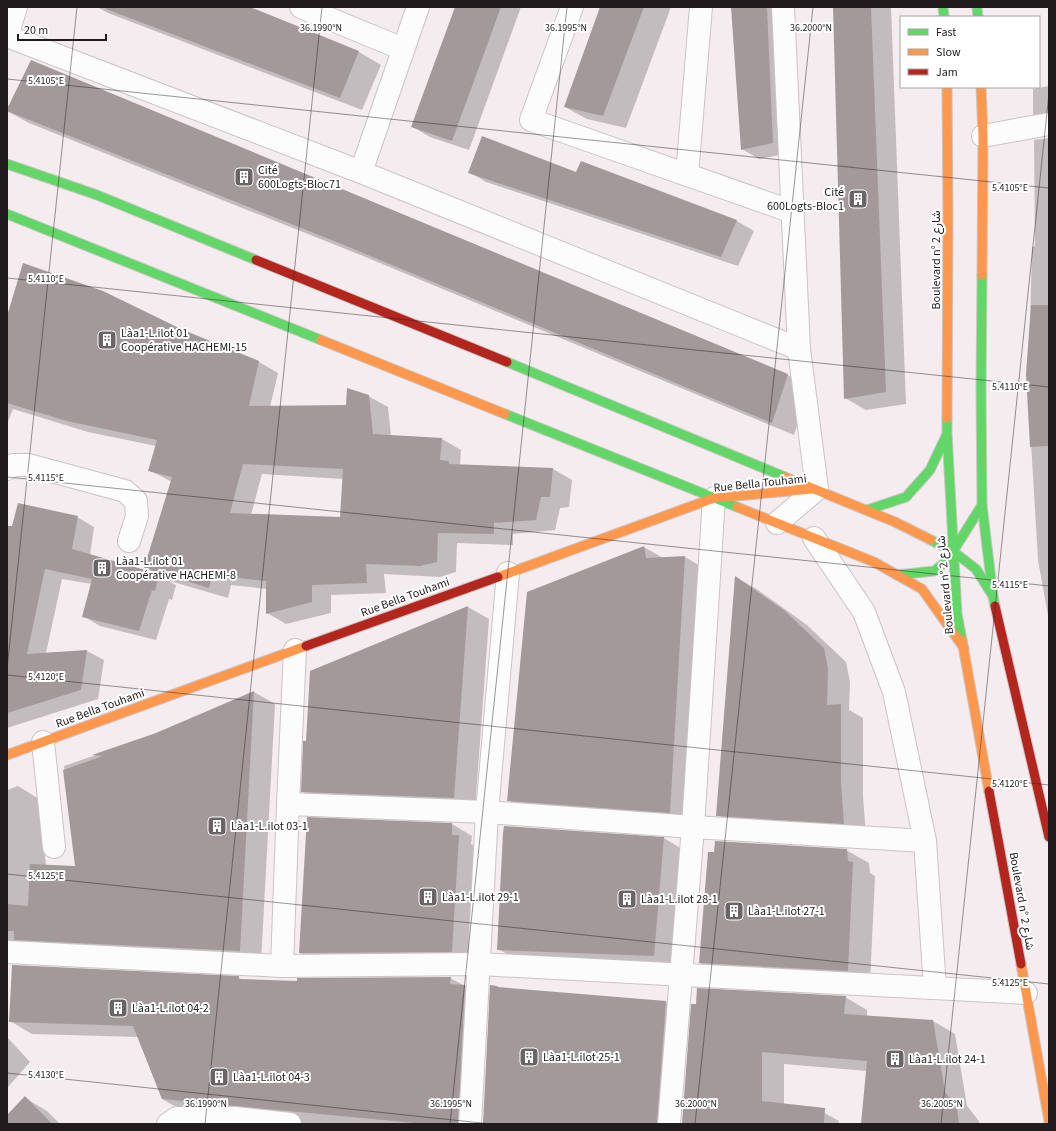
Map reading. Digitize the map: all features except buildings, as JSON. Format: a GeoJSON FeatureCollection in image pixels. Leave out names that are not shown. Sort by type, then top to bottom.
{"type":"FeatureCollection","features":[{"type":"Feature","properties":{"kind":"main road","name":"Boulevard n° شارع 2"},"geometry":{"type":"LineString","coordinates":[[948,88],[947,433],[957,614],[1049,1121]]}},
{"type":"Feature","properties":{"kind":"main road"},"geometry":{"type":"LineString","coordinates":[[981,88],[983,136],[981,390],[982,505],[993,596],[1049,837]]}},
{"type":"Feature","properties":{"kind":"main road"},"geometry":{"type":"LineString","coordinates":[[7,164],[97,195],[895,522],[954,552],[976,569],[993,596]]}},
{"type":"Feature","properties":{"kind":"main road"},"geometry":{"type":"LineString","coordinates":[[7,214],[874,562],[922,589],[964,648]]}},
{"type":"Feature","properties":{"kind":"main road"},"geometry":{"type":"LineString","coordinates":[[867,510],[906,498],[930,470],[947,433]]}},
{"type":"Feature","properties":{"kind":"main road","name":"Rue Bella Touhami"},"geometry":{"type":"LineString","coordinates":[[7,755],[714,498],[817,489]]}},
{"type":"Feature","properties":{"kind":"main road"},"geometry":{"type":"LineString","coordinates":[[897,575],[934,571],[947,561],[982,505]]}},
{"type":"Feature","properties":{"kind":"street"},"geometry":{"type":"LineString","coordinates":[[16,7],[7,36],[361,172],[799,349]]}},
{"type":"Feature","properties":{"kind":"street"},"geometry":{"type":"LineString","coordinates":[[301,7],[403,49]]}},
{"type":"Feature","properties":{"kind":"street"},"geometry":{"type":"LineString","coordinates":[[361,172],[418,7]]}},
{"type":"Feature","properties":{"kind":"street"},"geometry":{"type":"LineString","coordinates":[[572,7],[531,120],[792,212]]}},
{"type":"Feature","properties":{"kind":"street"},"geometry":{"type":"LineString","coordinates":[[687,175],[701,7]]}},
{"type":"Feature","properties":{"kind":"street"},"geometry":{"type":"LineString","coordinates":[[776,523],[817,489],[799,349],[783,7]]}},
{"type":"Feature","properties":{"kind":"street"},"geometry":{"type":"LineString","coordinates":[[983,136],[1049,124]]}},
{"type":"Feature","properties":{"kind":"street"},"geometry":{"type":"LineString","coordinates":[[7,469],[13,465],[29,465],[125,491],[136,501],[137,516],[129,541]]}},
{"type":"Feature","properties":{"kind":"street"},"geometry":{"type":"LineString","coordinates":[[669,1124],[693,827],[714,498]]}},
{"type":"Feature","properties":{"kind":"street"},"geometry":{"type":"LineString","coordinates":[[814,538],[864,612],[894,692],[925,841],[935,988]]}},
{"type":"Feature","properties":{"kind":"street"},"geometry":{"type":"LineString","coordinates":[[470,1124],[487,812],[508,573]]}},
{"type":"Feature","properties":{"kind":"street"},"geometry":{"type":"LineString","coordinates":[[282,966],[295,650]]}},
{"type":"Feature","properties":{"kind":"street"},"geometry":{"type":"LineString","coordinates":[[43,742],[54,847]]}},
{"type":"Feature","properties":{"kind":"street"},"geometry":{"type":"LineString","coordinates":[[288,804],[487,812],[693,827],[925,841]]}},
{"type":"Feature","properties":{"kind":"street"},"geometry":{"type":"LineString","coordinates":[[7,952],[282,966],[479,964],[1026,993]]}},
{"type":"Feature","properties":{"kind":"street"},"geometry":{"type":"LineString","coordinates":[[168,1124],[177,1118],[290,1124]]}},
{"type":"Feature","properties":{"kind":"traffic: fast"},"geometry":{"type":"LineString","coordinates":[[943,7],[944,16]]}},
{"type":"Feature","properties":{"kind":"traffic: fast"},"geometry":{"type":"LineString","coordinates":[[977,7],[978,16]]}},
{"type":"Feature","properties":{"kind":"traffic: fast"},"geometry":{"type":"LineString","coordinates":[[7,164],[97,195],[256,260]]}},
{"type":"Feature","properties":{"kind":"traffic: fast"},"geometry":{"type":"LineString","coordinates":[[7,214],[321,340]]}},
{"type":"Feature","properties":{"kind":"traffic: fast"},"geometry":{"type":"LineString","coordinates":[[982,275],[982,505],[995,606]]}},
{"type":"Feature","properties":{"kind":"traffic: fast"},"geometry":{"type":"LineString","coordinates":[[507,362],[785,477]]}},
{"type":"Feature","properties":{"kind":"traffic: fast"},"geometry":{"type":"LineString","coordinates":[[505,414],[737,507]]}},
{"type":"Feature","properties":{"kind":"traffic: fast"},"geometry":{"type":"LineString","coordinates":[[947,418],[957,614],[962,640]]}},
{"type":"Feature","properties":{"kind":"traffic: fast"},"geometry":{"type":"LineString","coordinates":[[867,510],[906,497],[930,470],[946,436]]}},
{"type":"Feature","properties":{"kind":"traffic: fast"},"geometry":{"type":"LineString","coordinates":[[897,575],[934,571],[947,561],[982,505]]}},
{"type":"Feature","properties":{"kind":"traffic: fast"},"geometry":{"type":"LineString","coordinates":[[931,540],[954,552],[976,569],[993,596]]}},
{"type":"Feature","properties":{"kind":"traffic: slow"},"geometry":{"type":"LineString","coordinates":[[947,88],[947,418]]}},
{"type":"Feature","properties":{"kind":"traffic: slow"},"geometry":{"type":"LineString","coordinates":[[981,88],[983,136],[982,275]]}},
{"type":"Feature","properties":{"kind":"traffic: slow"},"geometry":{"type":"LineString","coordinates":[[321,340],[505,414]]}},
{"type":"Feature","properties":{"kind":"traffic: slow"},"geometry":{"type":"LineString","coordinates":[[785,477],[895,522],[931,540]]}},
{"type":"Feature","properties":{"kind":"traffic: slow"},"geometry":{"type":"LineString","coordinates":[[498,577],[714,498],[812,489]]}},
{"type":"Feature","properties":{"kind":"traffic: slow"},"geometry":{"type":"LineString","coordinates":[[737,507],[874,562],[922,589],[964,648]]}},
{"type":"Feature","properties":{"kind":"traffic: slow"},"geometry":{"type":"LineString","coordinates":[[962,640],[989,791]]}},
{"type":"Feature","properties":{"kind":"traffic: slow"},"geometry":{"type":"LineString","coordinates":[[7,755],[306,646]]}},
{"type":"Feature","properties":{"kind":"traffic: slow"},"geometry":{"type":"LineString","coordinates":[[1021,964],[1049,1121]]}},
{"type":"Feature","properties":{"kind":"traffic: jam"},"geometry":{"type":"LineString","coordinates":[[256,260],[507,362]]}},
{"type":"Feature","properties":{"kind":"traffic: jam"},"geometry":{"type":"LineString","coordinates":[[306,646],[498,577]]}},
{"type":"Feature","properties":{"kind":"traffic: jam"},"geometry":{"type":"LineString","coordinates":[[995,606],[1049,837]]}},
{"type":"Feature","properties":{"kind":"traffic: jam"},"geometry":{"type":"LineString","coordinates":[[989,791],[1021,964]]}},
{"type":"Feature","properties":{"kind":"place","name":"Cité 600Logts-Bloc71"},"geometry":{"type":"Point","coordinates":[244,177]}},
{"type":"Feature","properties":{"kind":"place","name":"Cité 600Logts-Bloc1"},"geometry":{"type":"Point","coordinates":[858,199]}},
{"type":"Feature","properties":{"kind":"place","name":"Làa1-L.ilot 01 Coopérative HACHEMI-15"},"geometry":{"type":"Point","coordinates":[107,340]}},
{"type":"Feature","properties":{"kind":"place","name":"Làa1-L.ilot 01 Coopérative HACHEMI-8"},"geometry":{"type":"Point","coordinates":[102,568]}},
{"type":"Feature","properties":{"kind":"place","name":"Làa1-L.ilot 03-1"},"geometry":{"type":"Point","coordinates":[217,826]}},
{"type":"Feature","properties":{"kind":"place","name":"Làa1-L.ilot 29-1"},"geometry":{"type":"Point","coordinates":[428,897]}},
{"type":"Feature","properties":{"kind":"place","name":"Làa1-L.ilot 28-1"},"geometry":{"type":"Point","coordinates":[627,899]}},
{"type":"Feature","properties":{"kind":"place","name":"Làa1-L.ilot 27-1"},"geometry":{"type":"Point","coordinates":[734,911]}},
{"type":"Feature","properties":{"kind":"place","name":"Làa1-L.ilot 04-2"},"geometry":{"type":"Point","coordinates":[118,1008]}},
{"type":"Feature","properties":{"kind":"place","name":"Làa1-L.ilot 25-1"},"geometry":{"type":"Point","coordinates":[529,1057]}},
{"type":"Feature","properties":{"kind":"place","name":"Làa1-L.ilot 24-1"},"geometry":{"type":"Point","coordinates":[895,1059]}},
{"type":"Feature","properties":{"kind":"place","name":"Làa1-L.ilot 04-3"},"geometry":{"type":"Point","coordinates":[219,1077]}}]}
